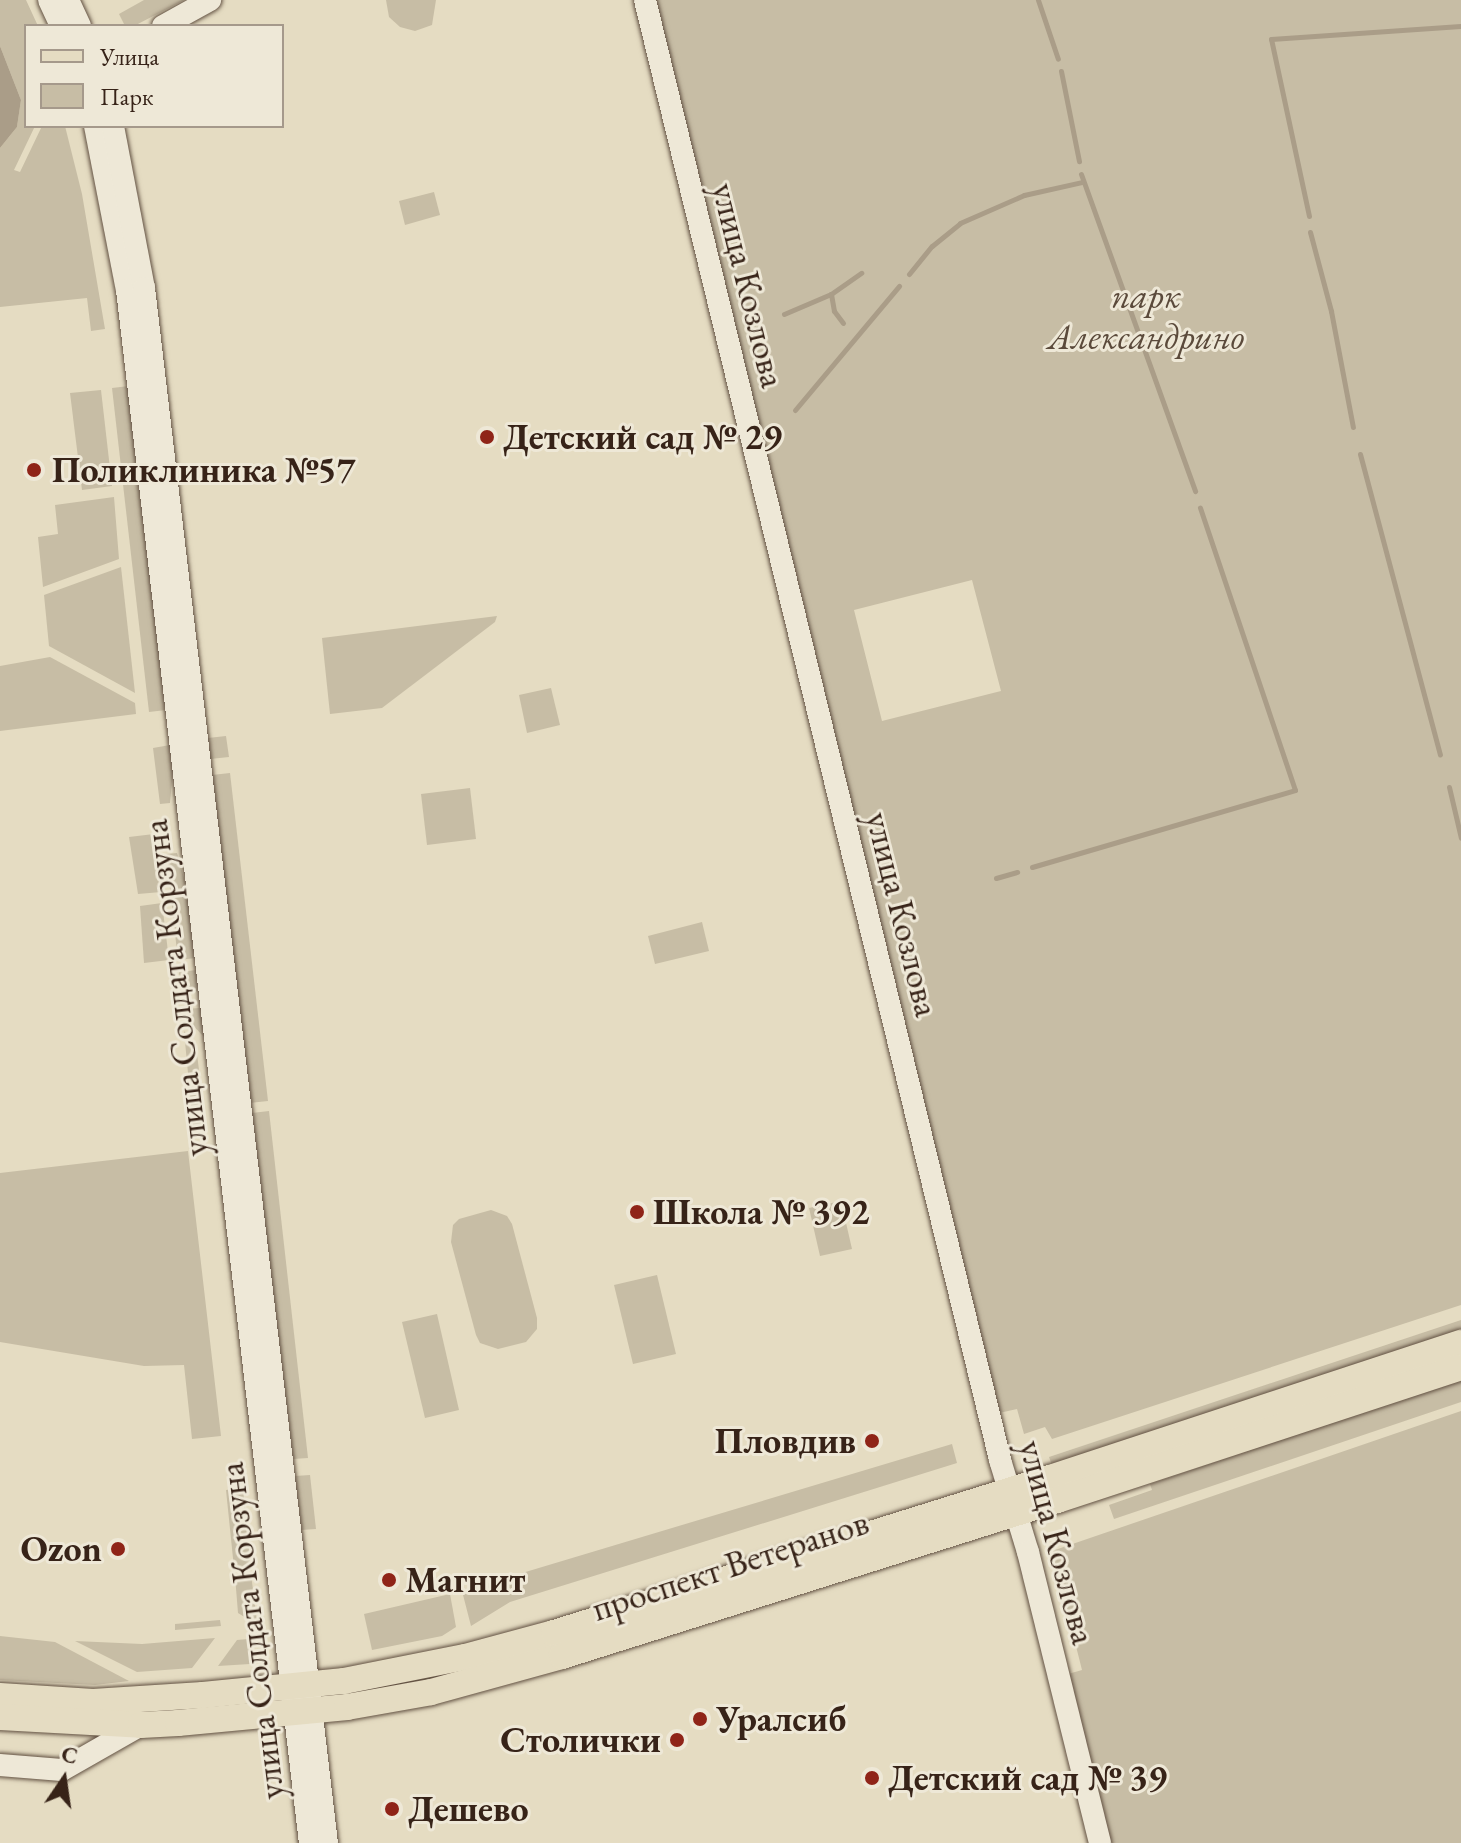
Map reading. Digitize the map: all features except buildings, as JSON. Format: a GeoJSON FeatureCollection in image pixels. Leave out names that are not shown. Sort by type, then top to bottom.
{"type":"FeatureCollection","features":[{"type":"Feature","properties":{"kind":"main road","name":"проспект Ветеранов"},"geometry":{"type":"LineString","coordinates":[[1013,1501],[1461,1343]]}},
{"type":"Feature","properties":{"kind":"main road","name":"проспект Ветеранов"},"geometry":{"type":"LineString","coordinates":[[0,1717],[141,1725],[302,1699],[539,1637],[1013,1501],[1461,1367]]}},
{"type":"Feature","properties":{"kind":"main road","name":"проспект Ветеранов"},"geometry":{"type":"LineString","coordinates":[[0,1696],[93,1702],[302,1699]]}},
{"type":"Feature","properties":{"kind":"street"},"geometry":{"type":"LineString","coordinates":[[49,0],[60,24]]}},
{"type":"Feature","properties":{"kind":"street"},"geometry":{"type":"LineString","coordinates":[[68,0],[79,24]]}},
{"type":"Feature","properties":{"kind":"street"},"geometry":{"type":"LineString","coordinates":[[167,24],[210,0]]}},
{"type":"Feature","properties":{"kind":"street","name":"улица Козлова"},"geometry":{"type":"LineString","coordinates":[[645,0],[1013,1501],[1100,1843]]}},
{"type":"Feature","properties":{"kind":"street","name":"улица Солдата Корзуна"},"geometry":{"type":"LineString","coordinates":[[95,128],[127,290],[302,1699],[327,1843]]}},
{"type":"Feature","properties":{"kind":"street","name":"улица Солдата Корзуна"},"geometry":{"type":"LineString","coordinates":[[113,128],[144,288],[302,1699],[310,1843]]}},
{"type":"Feature","properties":{"kind":"street"},"geometry":{"type":"LineString","coordinates":[[0,1765],[62,1770],[141,1725]]}},
{"type":"Feature","properties":{"kind":"green space"},"geometry":{"type":"Polygon","coordinates":[[[0,0],[26,0],[37,24],[24,24],[24,128],[34,128],[14,170],[20,172],[41,128],[66,128],[82,194],[105,329],[91,331],[87,298],[0,307],[0,148],[17,127],[21,100],[0,46],[0,0]]]}},
{"type":"Feature","properties":{"kind":"green space"},"geometry":{"type":"Polygon","coordinates":[[[144,0],[184,0],[138,24],[124,24],[119,14],[144,0]]]}},
{"type":"Feature","properties":{"kind":"green space"},"geometry":{"type":"Polygon","coordinates":[[[386,0],[436,0],[432,25],[415,31],[400,27],[389,17],[386,0]]]}},
{"type":"Feature","properties":{"kind":"green space","name":"парк Александрино"},"geometry":{"type":"Polygon","coordinates":[[[654,0],[1461,0],[1461,1305],[1052,1439],[1045,1427],[1024,1434],[1017,1409],[999,1413],[654,0]],[[972,580],[854,610],[882,721],[1001,691],[972,580]]]}},
{"type":"Feature","properties":{"kind":"green space"},"geometry":{"type":"Polygon","coordinates":[[[434,192],[440,215],[405,225],[399,201],[434,192]]]}},
{"type":"Feature","properties":{"kind":"green space"},"geometry":{"type":"Polygon","coordinates":[[[129,386],[166,710],[149,712],[112,388],[129,386]]]}},
{"type":"Feature","properties":{"kind":"green space"},"geometry":{"type":"Polygon","coordinates":[[[101,390],[112,486],[82,490],[70,393],[101,390]]]}},
{"type":"Feature","properties":{"kind":"green space"},"geometry":{"type":"Polygon","coordinates":[[[114,497],[119,559],[43,587],[38,537],[58,534],[55,505],[114,497]]]}},
{"type":"Feature","properties":{"kind":"green space"},"geometry":{"type":"Polygon","coordinates":[[[121,567],[135,693],[49,646],[44,595],[121,567]]]}},
{"type":"Feature","properties":{"kind":"green space"},"geometry":{"type":"Polygon","coordinates":[[[497,616],[495,622],[382,708],[330,714],[322,638],[497,616]]]}},
{"type":"Feature","properties":{"kind":"green space"},"geometry":{"type":"Polygon","coordinates":[[[50,657],[135,703],[136,714],[0,731],[0,666],[50,657]]]}},
{"type":"Feature","properties":{"kind":"green space"},"geometry":{"type":"Polygon","coordinates":[[[551,688],[560,725],[527,733],[519,695],[551,688]]]}},
{"type":"Feature","properties":{"kind":"green space"},"geometry":{"type":"Polygon","coordinates":[[[226,736],[229,757],[210,759],[208,738],[226,736]]]}},
{"type":"Feature","properties":{"kind":"green space"},"geometry":{"type":"Polygon","coordinates":[[[170,745],[173,770],[170,803],[160,804],[153,748],[170,745]]]}},
{"type":"Feature","properties":{"kind":"green space"},"geometry":{"type":"Polygon","coordinates":[[[230,773],[268,1101],[250,1103],[212,775],[230,773]]]}},
{"type":"Feature","properties":{"kind":"green space"},"geometry":{"type":"Polygon","coordinates":[[[470,788],[476,839],[427,845],[421,794],[470,788]]]}},
{"type":"Feature","properties":{"kind":"green space"},"geometry":{"type":"Polygon","coordinates":[[[154,834],[161,892],[138,894],[129,837],[154,834]]]}},
{"type":"Feature","properties":{"kind":"green space"},"geometry":{"type":"Polygon","coordinates":[[[177,853],[189,896],[196,958],[178,960],[166,854],[177,853]]]}},
{"type":"Feature","properties":{"kind":"green space"},"geometry":{"type":"Polygon","coordinates":[[[162,903],[169,960],[144,963],[140,906],[162,903]]]}},
{"type":"Feature","properties":{"kind":"green space"},"geometry":{"type":"Polygon","coordinates":[[[702,922],[709,951],[655,964],[648,936],[702,922]]]}},
{"type":"Feature","properties":{"kind":"green space"},"geometry":{"type":"Polygon","coordinates":[[[197,970],[199,991],[181,993],[179,972],[197,970]]]}},
{"type":"Feature","properties":{"kind":"green space"},"geometry":{"type":"Polygon","coordinates":[[[201,1008],[205,1038],[183,1015],[182,1009],[201,1008]]]}},
{"type":"Feature","properties":{"kind":"green space"},"geometry":{"type":"Polygon","coordinates":[[[184,1031],[196,1046],[206,1126],[193,1126],[184,1031]]]}},
{"type":"Feature","properties":{"kind":"green space"},"geometry":{"type":"Polygon","coordinates":[[[269,1111],[308,1458],[293,1459],[251,1113],[269,1111]]]}},
{"type":"Feature","properties":{"kind":"green space"},"geometry":{"type":"Polygon","coordinates":[[[188,1151],[221,1436],[192,1439],[184,1365],[144,1366],[0,1342],[0,1173],[188,1151]]]}},
{"type":"Feature","properties":{"kind":"green space"},"geometry":{"type":"Polygon","coordinates":[[[841,1201],[852,1249],[820,1256],[809,1208],[841,1201]]]}},
{"type":"Feature","properties":{"kind":"green space"},"geometry":{"type":"Polygon","coordinates":[[[491,1210],[507,1216],[512,1224],[537,1318],[537,1329],[526,1342],[498,1349],[480,1343],[476,1335],[451,1242],[453,1225],[459,1219],[491,1210]]]}},
{"type":"Feature","properties":{"kind":"green space"},"geometry":{"type":"Polygon","coordinates":[[[657,1275],[676,1354],[633,1364],[614,1285],[657,1275]]]}},
{"type":"Feature","properties":{"kind":"green space"},"geometry":{"type":"Polygon","coordinates":[[[437,1314],[459,1410],[425,1418],[402,1322],[437,1314]]]}},
{"type":"Feature","properties":{"kind":"green space"},"geometry":{"type":"Polygon","coordinates":[[[1461,1320],[1461,1332],[1053,1468],[1049,1457],[1461,1320]]]}},
{"type":"Feature","properties":{"kind":"green space"},"geometry":{"type":"Polygon","coordinates":[[[1461,1379],[1461,1402],[1114,1519],[1109,1505],[1152,1490],[1150,1484],[1461,1379]]]}},
{"type":"Feature","properties":{"kind":"green space"},"geometry":{"type":"Polygon","coordinates":[[[1461,1411],[1461,1843],[1109,1843],[1068,1674],[1082,1670],[1052,1551],[1461,1411]]]}},
{"type":"Feature","properties":{"kind":"green space"},"geometry":{"type":"Polygon","coordinates":[[[952,1444],[957,1463],[510,1602],[471,1626],[462,1591],[952,1444]]]}},
{"type":"Feature","properties":{"kind":"green space"},"geometry":{"type":"Polygon","coordinates":[[[310,1475],[316,1529],[301,1530],[295,1476],[310,1475]]]}},
{"type":"Feature","properties":{"kind":"green space"},"geometry":{"type":"Polygon","coordinates":[[[243,1488],[251,1566],[234,1568],[226,1490],[243,1488]]]}},
{"type":"Feature","properties":{"kind":"green space"},"geometry":{"type":"Polygon","coordinates":[[[251,1574],[257,1621],[238,1613],[235,1576],[251,1574]]]}},
{"type":"Feature","properties":{"kind":"green space"},"geometry":{"type":"Polygon","coordinates":[[[450,1594],[456,1627],[442,1636],[372,1650],[364,1614],[450,1594]]]}},
{"type":"Feature","properties":{"kind":"green space"},"geometry":{"type":"Polygon","coordinates":[[[220,1620],[221,1626],[175,1630],[175,1624],[220,1620]]]}},
{"type":"Feature","properties":{"kind":"green space"},"geometry":{"type":"Polygon","coordinates":[[[0,1636],[55,1642],[129,1681],[95,1685],[0,1680],[0,1636]]]}},
{"type":"Feature","properties":{"kind":"green space"},"geometry":{"type":"Polygon","coordinates":[[[215,1638],[192,1668],[137,1672],[75,1641],[142,1644],[215,1638]]]}},
{"type":"Feature","properties":{"kind":"green space"},"geometry":{"type":"Polygon","coordinates":[[[248,1639],[250,1664],[218,1666],[237,1640],[248,1639]]]}},
{"type":"Feature","properties":{"kind":"shaded area"},"geometry":{"type":"Polygon","coordinates":[[[0,46],[21,100],[17,127],[0,148],[0,46]]]}},
{"type":"Feature","properties":{"kind":"waterway"},"geometry":{"type":"LineString","coordinates":[[1038,0],[1058,59]]}},
{"type":"Feature","properties":{"kind":"waterway"},"geometry":{"type":"LineString","coordinates":[[1309,216],[1271,39],[1461,26]]}},
{"type":"Feature","properties":{"kind":"waterway"},"geometry":{"type":"LineString","coordinates":[[1061,71],[1079,161]]}},
{"type":"Feature","properties":{"kind":"waterway"},"geometry":{"type":"LineString","coordinates":[[1081,174],[1195,491]]}},
{"type":"Feature","properties":{"kind":"waterway"},"geometry":{"type":"LineString","coordinates":[[909,274],[932,246],[960,223],[1024,195],[1082,182]]}},
{"type":"Feature","properties":{"kind":"waterway"},"geometry":{"type":"LineString","coordinates":[[1310,232],[1331,311],[1353,427]]}},
{"type":"Feature","properties":{"kind":"waterway"},"geometry":{"type":"LineString","coordinates":[[831,294],[861,273]]}},
{"type":"Feature","properties":{"kind":"waterway"},"geometry":{"type":"LineString","coordinates":[[795,410],[899,286]]}},
{"type":"Feature","properties":{"kind":"waterway"},"geometry":{"type":"LineString","coordinates":[[784,314],[831,294],[834,311],[843,323]]}},
{"type":"Feature","properties":{"kind":"waterway"},"geometry":{"type":"LineString","coordinates":[[1360,454],[1440,755]]}},
{"type":"Feature","properties":{"kind":"waterway"},"geometry":{"type":"LineString","coordinates":[[1032,867],[1295,790],[1200,508]]}},
{"type":"Feature","properties":{"kind":"waterway"},"geometry":{"type":"LineString","coordinates":[[1449,787],[1461,838]]}},
{"type":"Feature","properties":{"kind":"waterway"},"geometry":{"type":"LineString","coordinates":[[996,878],[1017,872]]}},
{"type":"Feature","properties":{"kind":"place","name":"Детский сад № 29"},"geometry":{"type":"Point","coordinates":[487,437]}},
{"type":"Feature","properties":{"kind":"place","name":"Поликлиника №57"},"geometry":{"type":"Point","coordinates":[34,470]}},
{"type":"Feature","properties":{"kind":"place","name":"Школа № 392"},"geometry":{"type":"Point","coordinates":[637,1212]}},
{"type":"Feature","properties":{"kind":"place","name":"Пловдив"},"geometry":{"type":"Point","coordinates":[872,1441]}},
{"type":"Feature","properties":{"kind":"place","name":"Ozon"},"geometry":{"type":"Point","coordinates":[118,1549]}},
{"type":"Feature","properties":{"kind":"place","name":"Магнит"},"geometry":{"type":"Point","coordinates":[389,1580]}},
{"type":"Feature","properties":{"kind":"place","name":"Уралсиб"},"geometry":{"type":"Point","coordinates":[700,1719]}},
{"type":"Feature","properties":{"kind":"place","name":"Столички"},"geometry":{"type":"Point","coordinates":[677,1740]}},
{"type":"Feature","properties":{"kind":"place","name":"Детский сад № 39"},"geometry":{"type":"Point","coordinates":[872,1778]}},
{"type":"Feature","properties":{"kind":"place","name":"Дешево"},"geometry":{"type":"Point","coordinates":[392,1809]}}]}
